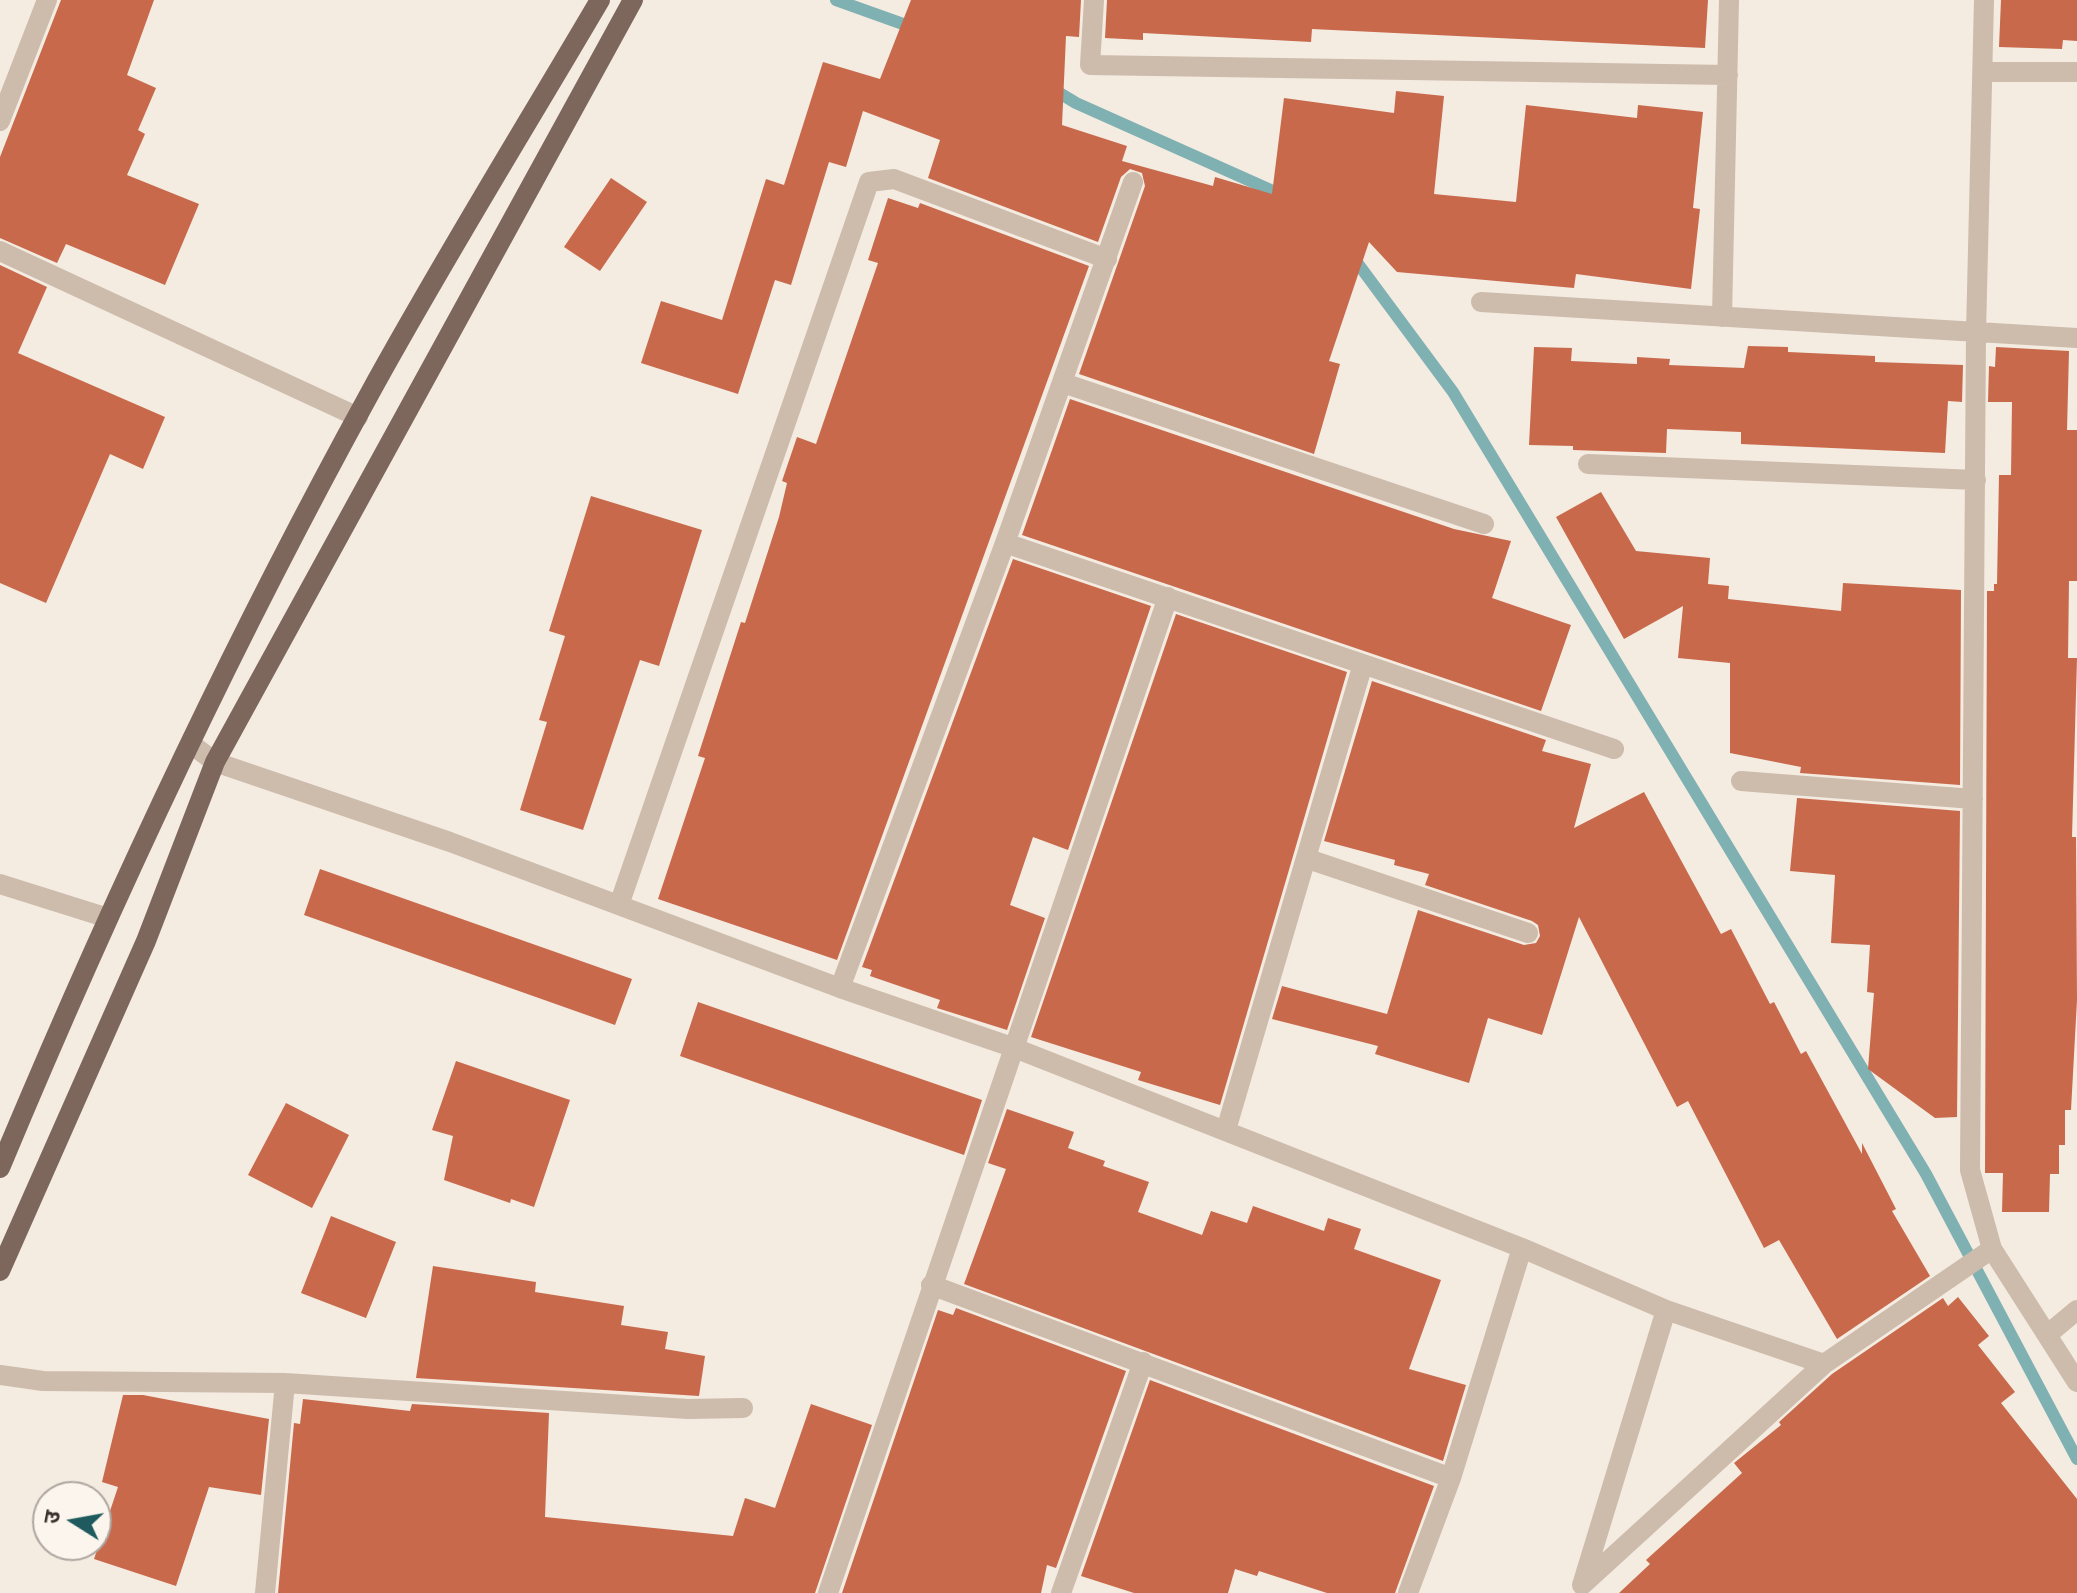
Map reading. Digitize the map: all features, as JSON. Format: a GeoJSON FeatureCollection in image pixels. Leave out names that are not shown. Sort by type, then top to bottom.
{"type":"FeatureCollection","features":[{"type":"Feature","properties":{"kind":"main road"},"geometry":{"type":"LineString","coordinates":[[2,1157],[108,918],[191,744],[358,417],[600,0]]}},
{"type":"Feature","properties":{"kind":"main road"},"geometry":{"type":"LineString","coordinates":[[0,1271],[146,941],[215,762],[633,0]]}},
{"type":"Feature","properties":{"kind":"street"},"geometry":{"type":"LineString","coordinates":[[0,121],[47,0]]}},
{"type":"Feature","properties":{"kind":"street"},"geometry":{"type":"LineString","coordinates":[[1094,0],[1090,65],[1728,75]]}},
{"type":"Feature","properties":{"kind":"street"},"geometry":{"type":"LineString","coordinates":[[1722,317],[1729,0]]}},
{"type":"Feature","properties":{"kind":"street"},"geometry":{"type":"LineString","coordinates":[[1984,0],[1976,333],[1970,1170],[1985,1254],[2047,1335],[2077,1382]]}},
{"type":"Feature","properties":{"kind":"street"},"geometry":{"type":"LineString","coordinates":[[1983,72],[2077,72]]}},
{"type":"Feature","properties":{"kind":"street"},"geometry":{"type":"LineString","coordinates":[[619,905],[869,182],[882,178],[894,179],[1107,259]]}},
{"type":"Feature","properties":{"kind":"street"},"geometry":{"type":"LineString","coordinates":[[840,988],[1005,543],[1133,182]]}},
{"type":"Feature","properties":{"kind":"street"},"geometry":{"type":"LineString","coordinates":[[0,251],[358,417]]}},
{"type":"Feature","properties":{"kind":"street"},"geometry":{"type":"LineString","coordinates":[[1481,302],[2077,338]]}},
{"type":"Feature","properties":{"kind":"street"},"geometry":{"type":"LineString","coordinates":[[1063,383],[1484,524]]}},
{"type":"Feature","properties":{"kind":"street"},"geometry":{"type":"LineString","coordinates":[[1588,464],[1976,480]]}},
{"type":"Feature","properties":{"kind":"street"},"geometry":{"type":"LineString","coordinates":[[1005,543],[1614,749]]}},
{"type":"Feature","properties":{"kind":"street"},"geometry":{"type":"LineString","coordinates":[[828,1593],[1168,597]]}},
{"type":"Feature","properties":{"kind":"street"},"geometry":{"type":"LineString","coordinates":[[1226,1130],[1363,664]]}},
{"type":"Feature","properties":{"kind":"street"},"geometry":{"type":"LineString","coordinates":[[191,744],[215,762],[450,842],[840,988],[1012,1047],[1522,1248],[1666,1310],[1824,1364]]}},
{"type":"Feature","properties":{"kind":"street"},"geometry":{"type":"LineString","coordinates":[[1741,781],[1973,799]]}},
{"type":"Feature","properties":{"kind":"street"},"geometry":{"type":"LineString","coordinates":[[1308,859],[1528,933]]}},
{"type":"Feature","properties":{"kind":"street"},"geometry":{"type":"LineString","coordinates":[[0,884],[108,918]]}},
{"type":"Feature","properties":{"kind":"street"},"geometry":{"type":"LineString","coordinates":[[1408,1593],[1451,1478],[1522,1248]]}},
{"type":"Feature","properties":{"kind":"street"},"geometry":{"type":"LineString","coordinates":[[1580,1589],[1824,1364],[1985,1254]]}},
{"type":"Feature","properties":{"kind":"street"},"geometry":{"type":"LineString","coordinates":[[931,1285],[1451,1478]]}},
{"type":"Feature","properties":{"kind":"street"},"geometry":{"type":"LineString","coordinates":[[1580,1589],[1666,1310]]}},
{"type":"Feature","properties":{"kind":"street"},"geometry":{"type":"LineString","coordinates":[[2047,1335],[2077,1310]]}},
{"type":"Feature","properties":{"kind":"street"},"geometry":{"type":"LineString","coordinates":[[1061,1593],[1143,1362]]}},
{"type":"Feature","properties":{"kind":"street"},"geometry":{"type":"LineString","coordinates":[[0,1375],[43,1381],[285,1383],[688,1409],[743,1408]]}},
{"type":"Feature","properties":{"kind":"street"},"geometry":{"type":"LineString","coordinates":[[265,1593],[285,1383]]}},
{"type":"Feature","properties":{"kind":"building"},"geometry":{"type":"Polygon","coordinates":[[[61,0],[154,0],[127,75],[156,88],[138,130],[145,134],[127,175],[199,204],[165,285],[66,244],[57,263],[0,238],[0,157],[61,0]]]}},
{"type":"Feature","properties":{"kind":"building"},"geometry":{"type":"Polygon","coordinates":[[[911,0],[1081,0],[1079,37],[1066,36],[1062,125],[1127,146],[1122,161],[1213,186],[1215,177],[1272,194],[1284,98],[1394,113],[1396,91],[1444,96],[1434,194],[1516,202],[1526,105],[1637,118],[1638,105],[1703,112],[1693,208],[1700,209],[1691,289],[1576,274],[1574,288],[1397,272],[1369,242],[1329,361],[1340,364],[1314,454],[1079,374],[1145,186],[1142,173],[1130,169],[1121,177],[1098,242],[928,178],[940,140],[863,111],[846,167],[829,162],[791,285],[775,280],[738,394],[641,363],[661,301],[722,320],[766,179],[784,185],[823,62],[880,79],[911,0]]]}},
{"type":"Feature","properties":{"kind":"building"},"geometry":{"type":"Polygon","coordinates":[[[1107,0],[1708,0],[1705,48],[1312,29],[1311,42],[1143,33],[1143,40],[1105,38],[1107,0]]]}},
{"type":"Feature","properties":{"kind":"building"},"geometry":{"type":"Polygon","coordinates":[[[2001,0],[2077,0],[2077,41],[2063,40],[2062,49],[1999,47],[2001,0]]]}},
{"type":"Feature","properties":{"kind":"building"},"geometry":{"type":"Polygon","coordinates":[[[611,178],[647,202],[600,271],[564,247],[611,178]]]}},
{"type":"Feature","properties":{"kind":"building"},"geometry":{"type":"Polygon","coordinates":[[[888,198],[918,208],[920,203],[1089,266],[837,960],[658,899],[705,758],[698,756],[779,517],[787,483],[782,481],[797,437],[816,444],[878,263],[868,260],[888,198]]]}},
{"type":"Feature","properties":{"kind":"building"},"geometry":{"type":"Polygon","coordinates":[[[0,265],[47,287],[18,353],[165,417],[143,469],[110,454],[46,603],[0,583],[0,265]]]}},
{"type":"Feature","properties":{"kind":"building"},"geometry":{"type":"Polygon","coordinates":[[[1748,346],[1788,347],[1788,352],[1875,356],[1875,362],[1963,365],[1962,402],[1948,401],[1945,453],[1741,444],[1741,432],[1667,429],[1666,453],[1573,450],[1573,446],[1529,445],[1534,347],[1572,348],[1571,361],[1637,364],[1637,357],[1670,359],[1669,365],[1744,368],[1748,346]]]}},
{"type":"Feature","properties":{"kind":"building"},"geometry":{"type":"Polygon","coordinates":[[[1996,347],[2069,351],[2067,430],[2077,430],[2077,581],[2069,581],[2068,658],[2077,658],[2072,837],[2076,837],[2077,1000],[2071,1110],[2065,1110],[2065,1145],[2059,1145],[2059,1174],[2050,1174],[2049,1212],[2002,1212],[2003,1173],[1985,1173],[1987,591],[1994,591],[1994,584],[1997,584],[1999,475],[2011,475],[2012,402],[1988,402],[1989,366],[1995,367],[1996,347]]]}},
{"type":"Feature","properties":{"kind":"building"},"geometry":{"type":"Polygon","coordinates":[[[1070,399],[1454,529],[1511,541],[1492,598],[1571,625],[1541,711],[1022,535],[1070,399]]]}},
{"type":"Feature","properties":{"kind":"building"},"geometry":{"type":"Polygon","coordinates":[[[1601,492],[1636,551],[1710,558],[1708,584],[1729,586],[1728,599],[1841,611],[1843,583],[1961,590],[1960,785],[1800,773],[1801,767],[1730,753],[1730,663],[1678,658],[1683,606],[1624,639],[1556,517],[1601,492]]]}},
{"type":"Feature","properties":{"kind":"building"},"geometry":{"type":"Polygon","coordinates":[[[591,496],[702,530],[659,666],[640,660],[583,830],[520,810],[547,722],[539,720],[565,636],[549,631],[591,496]]]}},
{"type":"Feature","properties":{"kind":"building"},"geometry":{"type":"Polygon","coordinates":[[[1013,559],[1151,606],[1068,850],[1033,837],[1010,905],[1045,918],[1007,1030],[937,1008],[940,1000],[870,976],[872,970],[862,967],[1013,559]]]}},
{"type":"Feature","properties":{"kind":"building"},"geometry":{"type":"Polygon","coordinates":[[[1176,614],[1347,672],[1220,1105],[1138,1080],[1141,1072],[1031,1037],[1176,614]]]}},
{"type":"Feature","properties":{"kind":"building"},"geometry":{"type":"Polygon","coordinates":[[[1372,681],[1546,740],[1542,751],[1591,764],[1574,828],[1644,792],[1721,934],[1731,929],[1770,1004],[1774,1002],[1801,1054],[1806,1051],[1862,1154],[1862,1143],[1896,1209],[1892,1211],[1930,1276],[1837,1339],[1779,1240],[1764,1248],[1688,1101],[1677,1107],[1579,917],[1542,1035],[1488,1018],[1469,1083],[1375,1054],[1378,1046],[1272,1019],[1282,986],[1387,1014],[1418,910],[1524,945],[1536,943],[1540,936],[1538,925],[1532,921],[1425,885],[1429,874],[1394,865],[1395,860],[1324,841],[1372,681]]]}},
{"type":"Feature","properties":{"kind":"building"},"geometry":{"type":"Polygon","coordinates":[[[1797,798],[1960,811],[1957,1117],[1935,1118],[1868,1069],[1874,993],[1867,992],[1870,945],[1831,943],[1835,875],[1790,871],[1797,798]]]}},
{"type":"Feature","properties":{"kind":"building"},"geometry":{"type":"Polygon","coordinates":[[[320,869],[632,979],[615,1025],[304,915],[320,869]]]}},
{"type":"Feature","properties":{"kind":"building"},"geometry":{"type":"Polygon","coordinates":[[[698,1002],[982,1100],[964,1155],[680,1056],[698,1002]]]}},
{"type":"Feature","properties":{"kind":"building"},"geometry":{"type":"Polygon","coordinates":[[[456,1061],[570,1100],[534,1207],[511,1199],[510,1203],[444,1180],[453,1136],[432,1130],[456,1061]]]}},
{"type":"Feature","properties":{"kind":"building"},"geometry":{"type":"Polygon","coordinates":[[[286,1103],[349,1135],[312,1208],[248,1175],[286,1103]]]}},
{"type":"Feature","properties":{"kind":"building"},"geometry":{"type":"Polygon","coordinates":[[[1007,1109],[1074,1132],[1068,1148],[1105,1161],[1103,1166],[1149,1182],[1138,1212],[1202,1235],[1211,1211],[1247,1223],[1253,1206],[1324,1231],[1328,1218],[1361,1229],[1354,1249],[1441,1280],[1409,1369],[1466,1385],[1443,1461],[964,1284],[1006,1169],[988,1163],[1007,1109]]]}},
{"type":"Feature","properties":{"kind":"building"},"geometry":{"type":"Polygon","coordinates":[[[331,1216],[396,1242],[366,1318],[301,1293],[331,1216]]]}},
{"type":"Feature","properties":{"kind":"building"},"geometry":{"type":"Polygon","coordinates":[[[433,1266],[536,1282],[535,1292],[624,1306],[621,1325],[668,1332],[665,1349],[705,1356],[699,1396],[416,1378],[433,1266]]]}},
{"type":"Feature","properties":{"kind":"building"},"geometry":{"type":"Polygon","coordinates":[[[1958,1297],[1989,1336],[1978,1345],[2015,1392],[2001,1403],[2077,1499],[2077,1593],[1619,1593],[1650,1564],[1646,1560],[1742,1473],[1734,1463],[1781,1425],[1779,1422],[1832,1374],[1943,1298],[1948,1306],[1958,1297]]]}},
{"type":"Feature","properties":{"kind":"building"},"geometry":{"type":"Polygon","coordinates":[[[956,1308],[1126,1371],[1056,1568],[1047,1565],[1041,1593],[842,1593],[938,1310],[953,1315],[956,1308]]]}},
{"type":"Feature","properties":{"kind":"building"},"geometry":{"type":"Polygon","coordinates":[[[1150,1380],[1434,1486],[1395,1593],[1327,1593],[1259,1571],[1257,1576],[1235,1569],[1228,1593],[1134,1593],[1081,1576],[1150,1380]]]}},
{"type":"Feature","properties":{"kind":"building"},"geometry":{"type":"Polygon","coordinates":[[[123,1395],[143,1395],[269,1419],[261,1495],[209,1487],[176,1586],[100,1561],[112,1561],[112,1505],[118,1487],[112,1485],[112,1481],[102,1481],[123,1395]]]}},
{"type":"Feature","properties":{"kind":"building"},"geometry":{"type":"Polygon","coordinates":[[[303,1399],[410,1411],[412,1404],[549,1413],[545,1517],[733,1536],[745,1498],[775,1508],[811,1404],[872,1425],[815,1593],[278,1593],[294,1423],[300,1424],[303,1399]]]}},
{"type":"Feature","properties":{"kind":"waterway"},"geometry":{"type":"LineString","coordinates":[[836,0],[917,29]]}},
{"type":"Feature","properties":{"kind":"waterway"},"geometry":{"type":"LineString","coordinates":[[1051,88],[1076,103],[1284,196]]}},
{"type":"Feature","properties":{"kind":"waterway"},"geometry":{"type":"LineString","coordinates":[[1353,257],[1453,392],[1926,1174],[2077,1459]]}}]}
